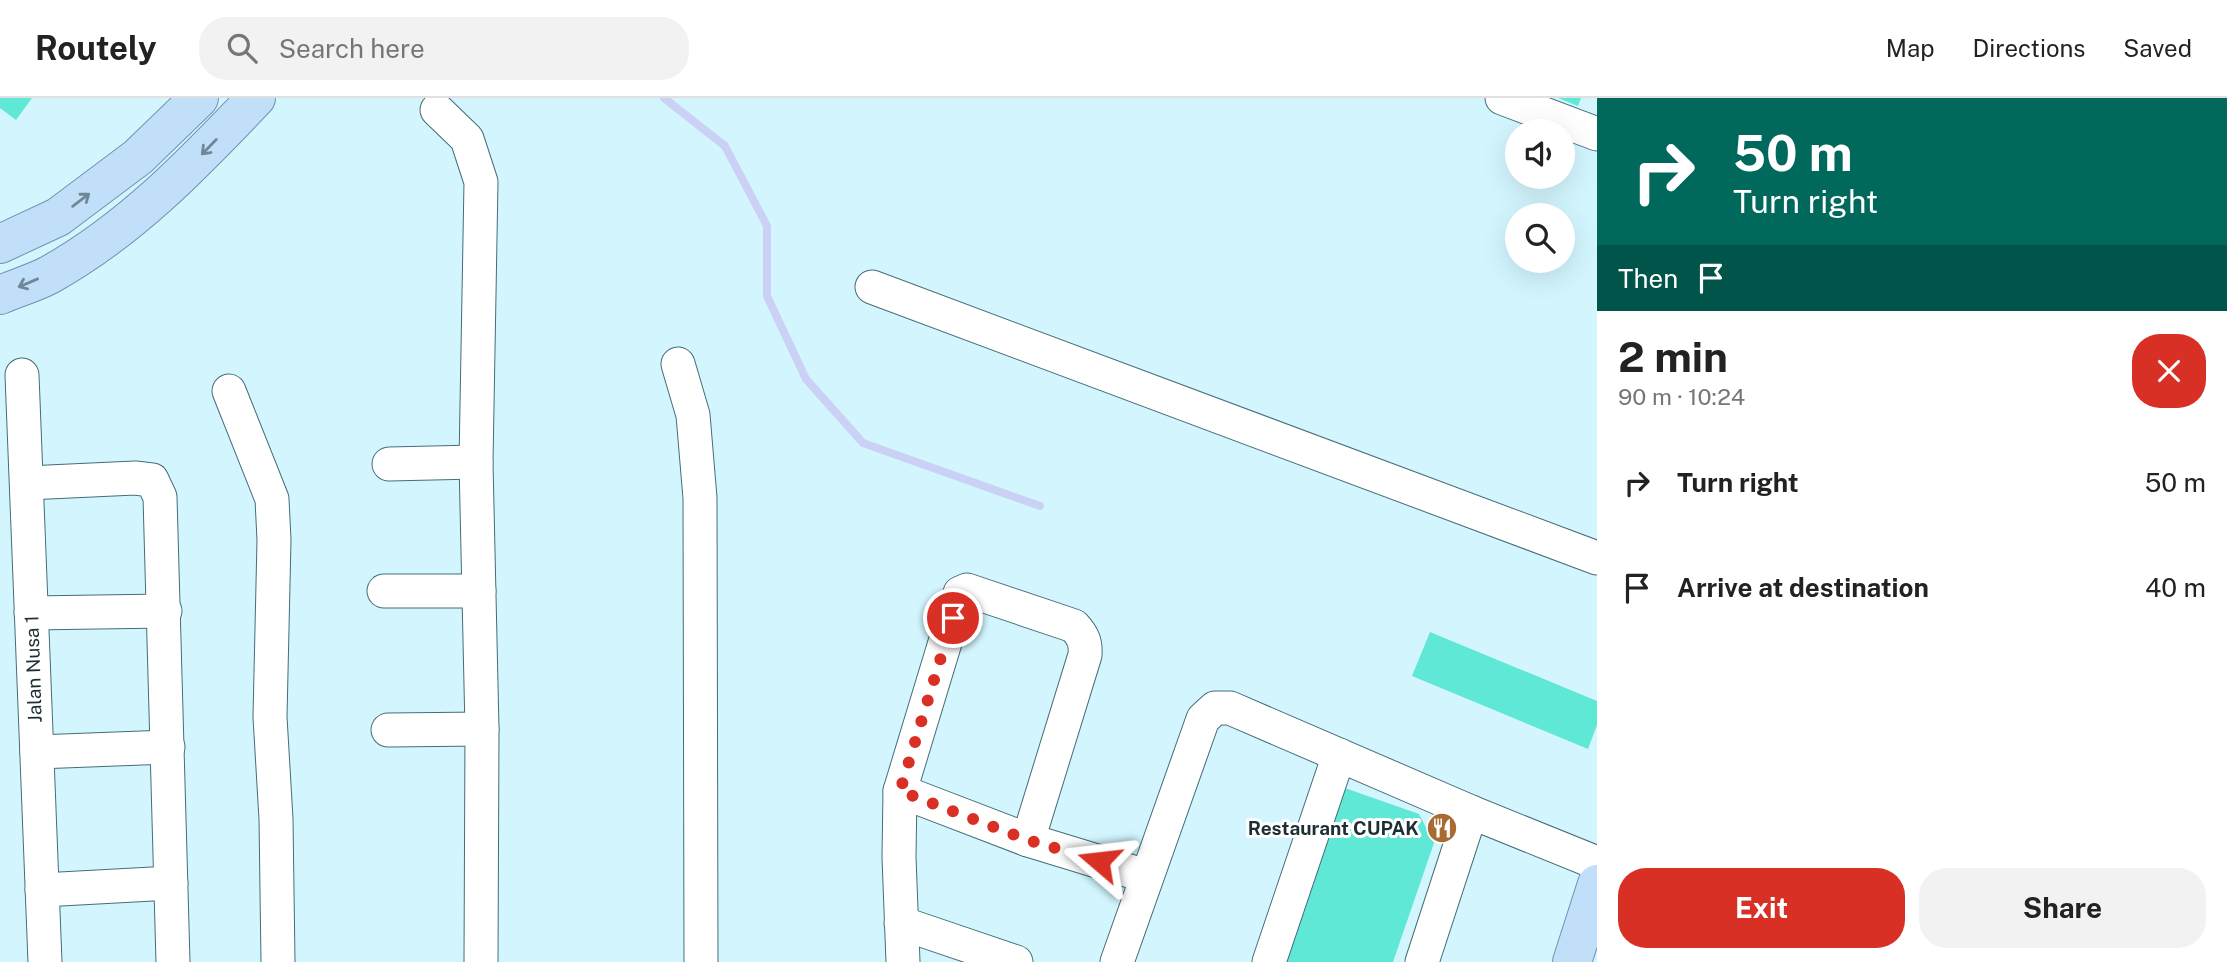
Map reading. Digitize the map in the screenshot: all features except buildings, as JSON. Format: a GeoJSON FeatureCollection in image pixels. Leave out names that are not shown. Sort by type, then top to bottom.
{"type":"FeatureCollection","features":[{"type":"Feature","properties":{"kind":"main road"},"geometry":{"type":"LineString","coordinates":[[0,244],[58,217],[138,157],[199,98]]}},
{"type":"Feature","properties":{"kind":"main road"},"geometry":{"type":"LineString","coordinates":[[0,295],[48,275],[119,228],[186,172],[256,98]]}},
{"type":"Feature","properties":{"kind":"main road"},"geometry":{"type":"LineString","coordinates":[[1572,962],[1597,884]]}},
{"type":"Feature","properties":{"kind":"street"},"geometry":{"type":"LineString","coordinates":[[1502,98],[1597,134]]}},
{"type":"Feature","properties":{"kind":"street"},"geometry":{"type":"LineString","coordinates":[[437,110],[467,139],[481,182],[476,462],[482,729],[481,962]]}},
{"type":"Feature","properties":{"kind":"street"},"geometry":{"type":"LineString","coordinates":[[873,287],[1597,558]]}},
{"type":"Feature","properties":{"kind":"street"},"geometry":{"type":"LineString","coordinates":[[678,364],[693,415],[700,498],[701,962]]}},
{"type":"Feature","properties":{"kind":"street","name":"Jalan Nusa 1"},"geometry":{"type":"LineString","coordinates":[[22,375],[45,962]]}},
{"type":"Feature","properties":{"kind":"street"},"geometry":{"type":"LineString","coordinates":[[229,391],[272,499],[274,540],[270,717],[276,819],[278,962]]}},
{"type":"Feature","properties":{"kind":"street"},"geometry":{"type":"LineString","coordinates":[[389,464],[476,462]]}},
{"type":"Feature","properties":{"kind":"street"},"geometry":{"type":"LineString","coordinates":[[27,483],[135,478],[152,480],[160,497],[173,962]]}},
{"type":"Feature","properties":{"kind":"street"},"geometry":{"type":"LineString","coordinates":[[903,962],[899,858],[900,791],[960,593],[967,590],[1074,626],[1083,635],[1086,645],[1028,840]]}},
{"type":"Feature","properties":{"kind":"street"},"geometry":{"type":"LineString","coordinates":[[384,591],[479,591]]}},
{"type":"Feature","properties":{"kind":"street"},"geometry":{"type":"LineString","coordinates":[[31,613],[165,611]]}},
{"type":"Feature","properties":{"kind":"street"},"geometry":{"type":"LineString","coordinates":[[1117,962],[1203,719],[1215,708],[1230,708],[1471,813],[1597,863]]}},
{"type":"Feature","properties":{"kind":"street"},"geometry":{"type":"LineString","coordinates":[[388,730],[482,729]]}},
{"type":"Feature","properties":{"kind":"street"},"geometry":{"type":"LineString","coordinates":[[37,752],[168,747]]}},
{"type":"Feature","properties":{"kind":"street"},"geometry":{"type":"LineString","coordinates":[[1269,962],[1339,755]]}},
{"type":"Feature","properties":{"kind":"street"},"geometry":{"type":"LineString","coordinates":[[900,791],[1028,840],[1146,876]]}},
{"type":"Feature","properties":{"kind":"street"},"geometry":{"type":"LineString","coordinates":[[1422,962],[1471,813]]}},
{"type":"Feature","properties":{"kind":"street"},"geometry":{"type":"LineString","coordinates":[[42,890],[172,883]]}},
{"type":"Feature","properties":{"kind":"street"},"geometry":{"type":"LineString","coordinates":[[901,923],[1016,962]]}},
{"type":"Feature","properties":{"kind":"waterway"},"geometry":{"type":"LineString","coordinates":[[664,98],[725,146],[767,226],[767,296],[806,379],[863,443],[1040,506]]}},
{"type":"Feature","properties":{"kind":"place","name":"Restaurant CUPAK"},"geometry":{"type":"Point","coordinates":[1442,828]}},
{"type":"Feature","properties":{"kind":"route"},"geometry":{"type":"LineString","coordinates":[[953,618],[900,791],[1028,840],[1099,861]]}}]}
